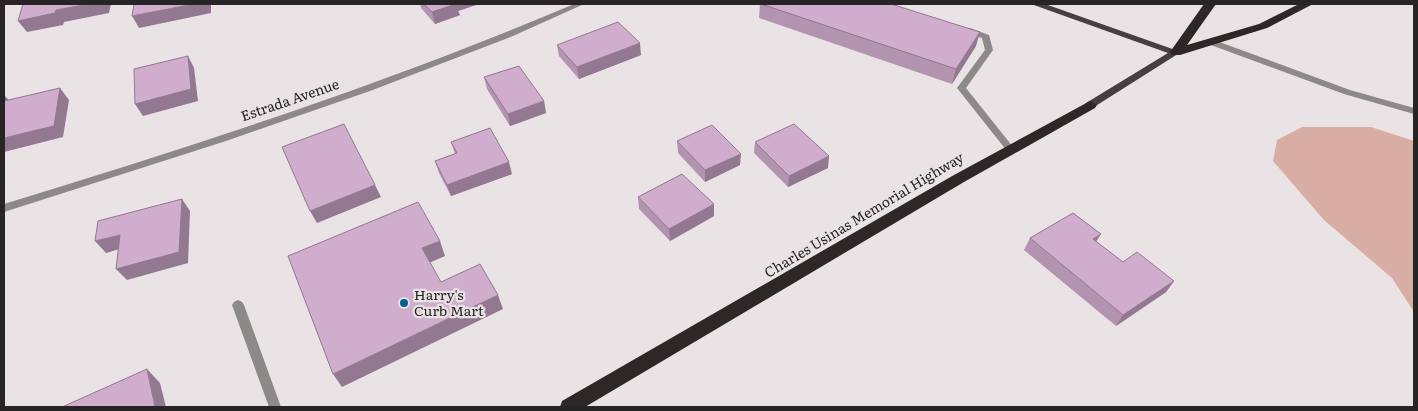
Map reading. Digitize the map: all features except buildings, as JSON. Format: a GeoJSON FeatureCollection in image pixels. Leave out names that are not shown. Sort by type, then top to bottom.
{"type":"FeatureCollection","features":[{"type":"Feature","properties":{"kind":"highway","name":"Charles Usinas Memorial Highway"},"geometry":{"type":"LineString","coordinates":[[1176,52],[1210,4]]}},
{"type":"Feature","properties":{"kind":"highway","name":"Charles Usinas Memorial Highway"},"geometry":{"type":"LineString","coordinates":[[1176,52],[1263,26],[1307,4]]}},
{"type":"Feature","properties":{"kind":"highway","name":"Charles Usinas Memorial Highway"},"geometry":{"type":"LineString","coordinates":[[569,407],[737,311],[1010,149],[1090,106]]}},
{"type":"Feature","properties":{"kind":"main road"},"geometry":{"type":"LineString","coordinates":[[1036,4],[1176,52]]}},
{"type":"Feature","properties":{"kind":"main road","name":"Charles Usinas Memorial Highway"},"geometry":{"type":"LineString","coordinates":[[1090,106],[1176,52]]}},
{"type":"Feature","properties":{"kind":"street","name":"Estrada Avenue"},"geometry":{"type":"LineString","coordinates":[[4,208],[156,161],[316,107],[448,58],[580,4]]}},
{"type":"Feature","properties":{"kind":"street"},"geometry":{"type":"LineString","coordinates":[[958,28],[986,37],[989,50],[961,88],[1010,149]]}},
{"type":"Feature","properties":{"kind":"street"},"geometry":{"type":"LineString","coordinates":[[1211,42],[1347,92],[1414,111]]}},
{"type":"Feature","properties":{"kind":"street"},"geometry":{"type":"LineString","coordinates":[[238,305],[274,407]]}},
{"type":"Feature","properties":{"kind":"shaded area"},"geometry":{"type":"Polygon","coordinates":[[[1302,127],[1371,127],[1414,141],[1414,312],[1392,278],[1324,220],[1273,161],[1277,140],[1302,127]]]}},
{"type":"Feature","properties":{"kind":"place","name":"Harry's Curb Mart"},"geometry":{"type":"Point","coordinates":[404,303]}}]}
